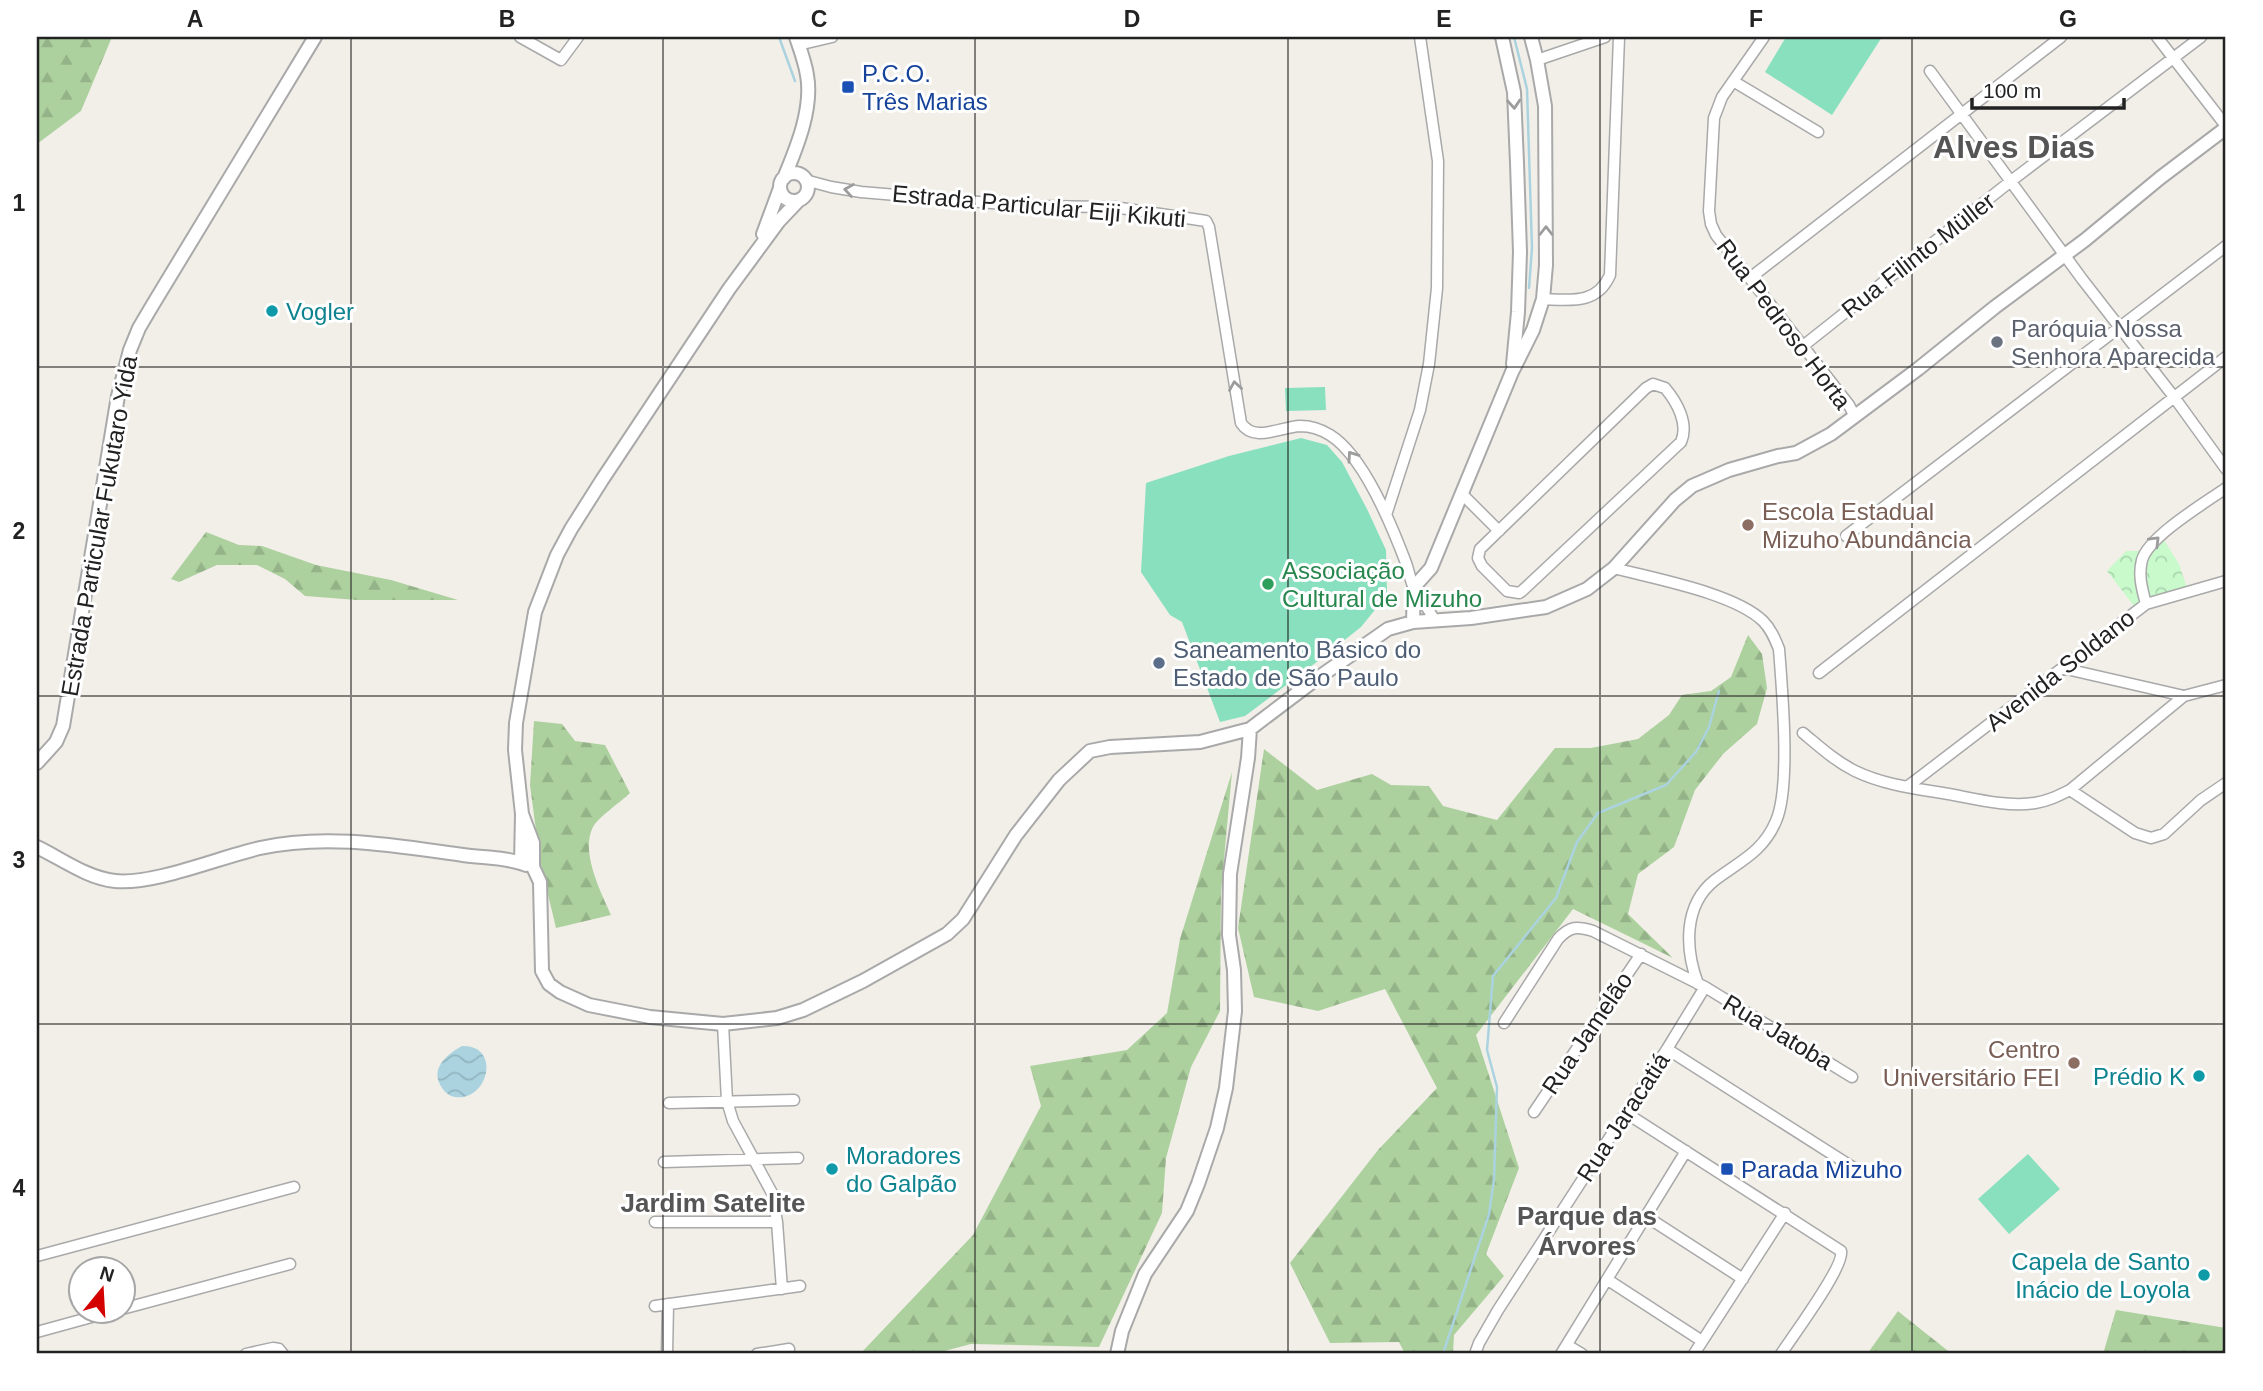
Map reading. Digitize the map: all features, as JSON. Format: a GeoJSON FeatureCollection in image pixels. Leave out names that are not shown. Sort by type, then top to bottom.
{"type":"FeatureCollection","features":[{"type":"Feature","properties":{"kind":"street","name":"Estrada Particular Fukutaro Yida"},"geometry":{"type":"LineString","coordinates":[[37,763],[56,742],[63,726],[118,396],[134,339],[193,236],[315,37]]}},
{"type":"Feature","properties":{"kind":"street"},"geometry":{"type":"LineString","coordinates":[[520,37],[561,60],[578,37]]}},
{"type":"Feature","properties":{"kind":"street"},"geometry":{"type":"LineString","coordinates":[[757,251],[794,152],[806,110],[807,73],[797,41],[832,37]]}},
{"type":"Feature","properties":{"kind":"street"},"geometry":{"type":"LineString","coordinates":[[1420,37],[1438,161],[1440,208],[1437,288],[1429,364],[1420,410],[1387,515],[1414,587],[1433,620]]}},
{"type":"Feature","properties":{"kind":"street"},"geometry":{"type":"LineString","coordinates":[[1502,37],[1514,92],[1520,252],[1512,372]]}},
{"type":"Feature","properties":{"kind":"street"},"geometry":{"type":"LineString","coordinates":[[1413,622],[1414,587],[1431,568],[1512,372],[1533,331],[1543,299],[1546,265],[1545,106],[1531,37]]}},
{"type":"Feature","properties":{"kind":"street"},"geometry":{"type":"LineString","coordinates":[[1519,290],[1525,301],[1533,303],[1543,299],[1575,300],[1592,296],[1603,288],[1611,271],[1619,37]]}},
{"type":"Feature","properties":{"kind":"street","name":"Rua Pedroso Horta"},"geometry":{"type":"LineString","coordinates":[[1765,37],[1717,106],[1709,211],[1711,224],[1716,235],[1849,405],[1855,417]]}},
{"type":"Feature","properties":{"kind":"street"},"geometry":{"type":"LineString","coordinates":[[1750,278],[2061,37]]}},
{"type":"Feature","properties":{"kind":"street"},"geometry":{"type":"LineString","coordinates":[[37,847],[82,871],[118,881],[162,875],[264,847],[332,841],[416,847],[527,865],[538,876],[541,894],[542,971],[550,984],[560,992],[589,1005],[618,1012],[688,1022],[723,1024],[764,1021],[803,1010],[863,981],[947,934],[963,919],[1016,835],[1046,795],[1076,762],[1090,751],[1110,747],[1200,742],[1250,729],[1375,636],[1401,624],[1472,618],[1546,607],[1587,589],[1614,568],[1668,506],[1692,486],[1729,470],[1796,453],[1855,417],[2226,127],[2157,37]]}},
{"type":"Feature","properties":{"kind":"street","name":"Rua Filinto Müller"},"geometry":{"type":"LineString","coordinates":[[1803,346],[2011,181],[2202,37]]}},
{"type":"Feature","properties":{"kind":"street"},"geometry":{"type":"LineString","coordinates":[[1537,60],[1599,38]]}},
{"type":"Feature","properties":{"kind":"street"},"geometry":{"type":"LineString","coordinates":[[1930,71],[2226,469]]}},
{"type":"Feature","properties":{"kind":"street"},"geometry":{"type":"LineString","coordinates":[[1732,81],[1818,132]]}},
{"type":"Feature","properties":{"kind":"street"},"geometry":{"type":"LineString","coordinates":[[527,865],[515,750],[516,723],[536,612],[557,555],[602,480],[757,251],[786,212],[807,191],[794,152]]}},
{"type":"Feature","properties":{"kind":"street"},"geometry":{"type":"LineString","coordinates":[[799,200],[786,199],[781,193],[782,183],[793,173],[803,177]]}},
{"type":"Feature","properties":{"kind":"street","name":"Estrada Particular Eiji Kikuti"},"geometry":{"type":"LineString","coordinates":[[803,177],[862,192],[1026,206],[1114,207],[1206,222],[1241,423],[1256,434],[1302,426],[1330,435],[1352,455],[1387,515]]}},
{"type":"Feature","properties":{"kind":"street"},"geometry":{"type":"LineString","coordinates":[[1846,536],[2226,246]]}},
{"type":"Feature","properties":{"kind":"street"},"geometry":{"type":"LineString","coordinates":[[1819,673],[2226,357]]}},
{"type":"Feature","properties":{"kind":"street"},"geometry":{"type":"LineString","coordinates":[[1653,384],[1665,388],[1681,415],[1684,433],[1681,442],[1571,547],[1518,593],[1507,591],[1479,562],[1480,549],[1499,531],[1646,388],[1653,384]]}},
{"type":"Feature","properties":{"kind":"street"},"geometry":{"type":"LineString","coordinates":[[2146,604],[2140,584],[2140,569],[2146,551],[2158,536],[2226,488]]}},
{"type":"Feature","properties":{"kind":"street"},"geometry":{"type":"LineString","coordinates":[[1463,495],[1499,531]]}},
{"type":"Feature","properties":{"kind":"street"},"geometry":{"type":"LineString","coordinates":[[1614,568],[1739,604],[1765,622],[1779,649],[1783,753],[1781,805],[1776,821],[1761,845],[1700,896],[1694,910],[1689,938],[1690,964],[1701,986]]}},
{"type":"Feature","properties":{"kind":"street","name":"Avenida Soldano"},"geometry":{"type":"LineString","coordinates":[[1907,787],[2146,604],[2226,581]]}},
{"type":"Feature","properties":{"kind":"street"},"geometry":{"type":"LineString","coordinates":[[2062,668],[2184,696]]}},
{"type":"Feature","properties":{"kind":"street"},"geometry":{"type":"LineString","coordinates":[[1803,733],[1836,761],[1870,777],[1907,787],[1977,799],[2018,804],[2034,803],[2070,790],[2184,696],[2226,685]]}},
{"type":"Feature","properties":{"kind":"street"},"geometry":{"type":"LineString","coordinates":[[1117,1354],[1122,1331],[1139,1287],[1186,1211],[1199,1184],[1217,1128],[1226,1088],[1235,1011],[1234,970],[1229,935],[1230,874],[1250,729]]}},
{"type":"Feature","properties":{"kind":"street"},"geometry":{"type":"LineString","coordinates":[[2070,790],[2135,833],[2151,838],[2164,834],[2201,800],[2226,783]]}},
{"type":"Feature","properties":{"kind":"street","name":"Rua Jatoba"},"geometry":{"type":"LineString","coordinates":[[1504,1023],[1565,931],[1575,926],[1641,954],[1701,986],[1852,1077]]}},
{"type":"Feature","properties":{"kind":"street","name":"Rua Jamelão"},"geometry":{"type":"LineString","coordinates":[[1534,1112],[1641,954]]}},
{"type":"Feature","properties":{"kind":"street","name":"Rua Jaracatiá"},"geometry":{"type":"LineString","coordinates":[[1475,1354],[1498,1310],[1667,1049],[1701,986]]}},
{"type":"Feature","properties":{"kind":"street"},"geometry":{"type":"LineString","coordinates":[[723,1024],[727,1101],[733,1121],[772,1193],[782,1289]]}},
{"type":"Feature","properties":{"kind":"street"},"geometry":{"type":"LineString","coordinates":[[1667,1049],[1857,1170]]}},
{"type":"Feature","properties":{"kind":"street"},"geometry":{"type":"LineString","coordinates":[[669,1103],[794,1100]]}},
{"type":"Feature","properties":{"kind":"street"},"geometry":{"type":"LineString","coordinates":[[1626,1113],[1785,1213],[1841,1252],[1829,1283],[1781,1354]]}},
{"type":"Feature","properties":{"kind":"street"},"geometry":{"type":"LineString","coordinates":[[1582,1354],[1564,1350],[1686,1151]]}},
{"type":"Feature","properties":{"kind":"street"},"geometry":{"type":"LineString","coordinates":[[664,1162],[798,1158]]}},
{"type":"Feature","properties":{"kind":"street"},"geometry":{"type":"LineString","coordinates":[[37,1256],[294,1186]]}},
{"type":"Feature","properties":{"kind":"street"},"geometry":{"type":"LineString","coordinates":[[1694,1354],[1785,1213]]}},
{"type":"Feature","properties":{"kind":"street"},"geometry":{"type":"LineString","coordinates":[[1647,1217],[1743,1279]]}},
{"type":"Feature","properties":{"kind":"street"},"geometry":{"type":"LineString","coordinates":[[655,1222],[777,1222]]}},
{"type":"Feature","properties":{"kind":"street"},"geometry":{"type":"LineString","coordinates":[[136,1305],[290,1264]]}},
{"type":"Feature","properties":{"kind":"street"},"geometry":{"type":"LineString","coordinates":[[1608,1280],[1702,1341]]}},
{"type":"Feature","properties":{"kind":"street"},"geometry":{"type":"LineString","coordinates":[[655,1306],[800,1286]]}},
{"type":"Feature","properties":{"kind":"street"},"geometry":{"type":"LineString","coordinates":[[667,1354],[668,1304]]}},
{"type":"Feature","properties":{"kind":"street"},"geometry":{"type":"LineString","coordinates":[[37,1332],[67,1324]]}},
{"type":"Feature","properties":{"kind":"street"},"geometry":{"type":"LineString","coordinates":[[757,1354],[789,1349]]}},
{"type":"Feature","properties":{"kind":"street"},"geometry":{"type":"LineString","coordinates":[[246,1354],[278,1351]]}},
{"type":"Feature","properties":{"kind":"green space"},"geometry":{"type":"Polygon","coordinates":[[[37,37],[112,37],[81,111],[37,144],[37,37]]]}},
{"type":"Feature","properties":{"kind":"green space"},"geometry":{"type":"Polygon","coordinates":[[[1786,37],[1882,37],[1832,115],[1765,72],[1786,37]]]}},
{"type":"Feature","properties":{"kind":"green space"},"geometry":{"type":"Polygon","coordinates":[[[1325,387],[1326,410],[1286,411],[1285,388],[1325,387]]]}},
{"type":"Feature","properties":{"kind":"green space","name":"Associação Cultural de Mizuho"},"geometry":{"type":"Polygon","coordinates":[[[1301,438],[1327,445],[1342,462],[1386,550],[1387,595],[1361,627],[1318,661],[1245,716],[1220,722],[1182,622],[1170,615],[1141,572],[1146,483],[1229,456],[1301,438]]]}},
{"type":"Feature","properties":{"kind":"green space"},"geometry":{"type":"Polygon","coordinates":[[[206,532],[239,545],[262,546],[316,565],[391,580],[458,600],[357,600],[305,596],[285,579],[257,565],[217,565],[179,582],[171,579],[206,532]]]}},
{"type":"Feature","properties":{"kind":"green space"},"geometry":{"type":"Polygon","coordinates":[[[2164,540],[2179,564],[2189,594],[2137,610],[2107,571],[2126,551],[2148,551],[2164,540]]]}},
{"type":"Feature","properties":{"kind":"green space"},"geometry":{"type":"Polygon","coordinates":[[[1748,635],[1762,654],[1767,688],[1757,724],[1723,754],[1695,790],[1674,847],[1638,874],[1628,914],[1673,958],[1573,909],[1476,1035],[1519,1168],[1486,1254],[1504,1276],[1454,1335],[1453,1354],[1405,1354],[1399,1342],[1330,1343],[1290,1263],[1378,1150],[1437,1088],[1385,989],[1318,1011],[1254,997],[1238,928],[1264,749],[1317,790],[1372,774],[1391,785],[1429,786],[1443,806],[1497,820],[1555,748],[1591,748],[1638,739],[1669,715],[1682,695],[1711,691],[1731,677],[1748,635]]]}},
{"type":"Feature","properties":{"kind":"green space"},"geometry":{"type":"Polygon","coordinates":[[[534,721],[562,724],[575,741],[605,745],[630,793],[596,823],[590,837],[593,872],[611,915],[556,928],[540,861],[530,785],[534,721]]]}},
{"type":"Feature","properties":{"kind":"green space"},"geometry":{"type":"Polygon","coordinates":[[[1232,772],[1221,892],[1220,1011],[1191,1067],[1166,1158],[1162,1213],[1099,1347],[971,1344],[933,1354],[860,1354],[973,1235],[1041,1106],[1030,1066],[1127,1050],[1167,1013],[1180,939],[1232,772]]]}},
{"type":"Feature","properties":{"kind":"green space"},"geometry":{"type":"Polygon","coordinates":[[[2028,1154],[2060,1189],[2009,1234],[1978,1199],[2028,1154]]]}},
{"type":"Feature","properties":{"kind":"green space"},"geometry":{"type":"Polygon","coordinates":[[[2116,1310],[2226,1328],[2226,1354],[2103,1354],[2116,1310]]]}},
{"type":"Feature","properties":{"kind":"green space"},"geometry":{"type":"Polygon","coordinates":[[[1898,1311],[1904,1316],[1952,1354],[1867,1354],[1898,1311]]]}},
{"type":"Feature","properties":{"kind":"water"},"geometry":{"type":"Polygon","coordinates":[[[462,1046],[475,1048],[482,1054],[486,1073],[476,1091],[455,1097],[442,1088],[437,1075],[445,1058],[462,1046]]]}},
{"type":"Feature","properties":{"kind":"waterway"},"geometry":{"type":"LineString","coordinates":[[779,37],[795,81]]}},
{"type":"Feature","properties":{"kind":"waterway"},"geometry":{"type":"LineString","coordinates":[[1514,37],[1527,89],[1532,248],[1529,288]]}},
{"type":"Feature","properties":{"kind":"waterway"},"geometry":{"type":"LineString","coordinates":[[1443,1354],[1489,1214],[1494,1179],[1497,1087],[1487,1050],[1493,976],[1556,898],[1577,842],[1598,813],[1666,785],[1696,752],[1709,727],[1719,691]]}},
{"type":"Feature","properties":{"kind":"place","name":"P.C.O. Três Marias"},"geometry":{"type":"Point","coordinates":[848,87]}},
{"type":"Feature","properties":{"kind":"place","name":"Vogler"},"geometry":{"type":"Point","coordinates":[272,311]}},
{"type":"Feature","properties":{"kind":"place","name":"Paróquia Nossa Senhora Aparecida"},"geometry":{"type":"Point","coordinates":[1997,342]}},
{"type":"Feature","properties":{"kind":"place","name":"Escola Estadual Mizuho Abundância"},"geometry":{"type":"Point","coordinates":[1748,525]}},
{"type":"Feature","properties":{"kind":"place","name":"Associação Cultural de Mizuho"},"geometry":{"type":"Point","coordinates":[1268,584]}},
{"type":"Feature","properties":{"kind":"place","name":"Saneamento Básico do Estado de São Paulo"},"geometry":{"type":"Point","coordinates":[1159,663]}},
{"type":"Feature","properties":{"kind":"place","name":"Centro Universitário FEI"},"geometry":{"type":"Point","coordinates":[2074,1063]}},
{"type":"Feature","properties":{"kind":"place","name":"Prédio K"},"geometry":{"type":"Point","coordinates":[2199,1076]}},
{"type":"Feature","properties":{"kind":"place","name":"Moradores do Galpão"},"geometry":{"type":"Point","coordinates":[832,1169]}},
{"type":"Feature","properties":{"kind":"place","name":"Parada Mizuho"},"geometry":{"type":"Point","coordinates":[1727,1169]}},
{"type":"Feature","properties":{"kind":"place","name":"Capela de Santo Inácio de Loyola"},"geometry":{"type":"Point","coordinates":[2204,1275]}},
{"type":"Feature","properties":{"kind":"district","name":"Alves Dias"},"geometry":{"type":"Point","coordinates":[2014,147]}},
{"type":"Feature","properties":{"kind":"district","name":"Jardim Satelite"},"geometry":{"type":"Point","coordinates":[713,1203]}},
{"type":"Feature","properties":{"kind":"district","name":"Parque das Árvores"},"geometry":{"type":"Point","coordinates":[1587,1231]}}]}
